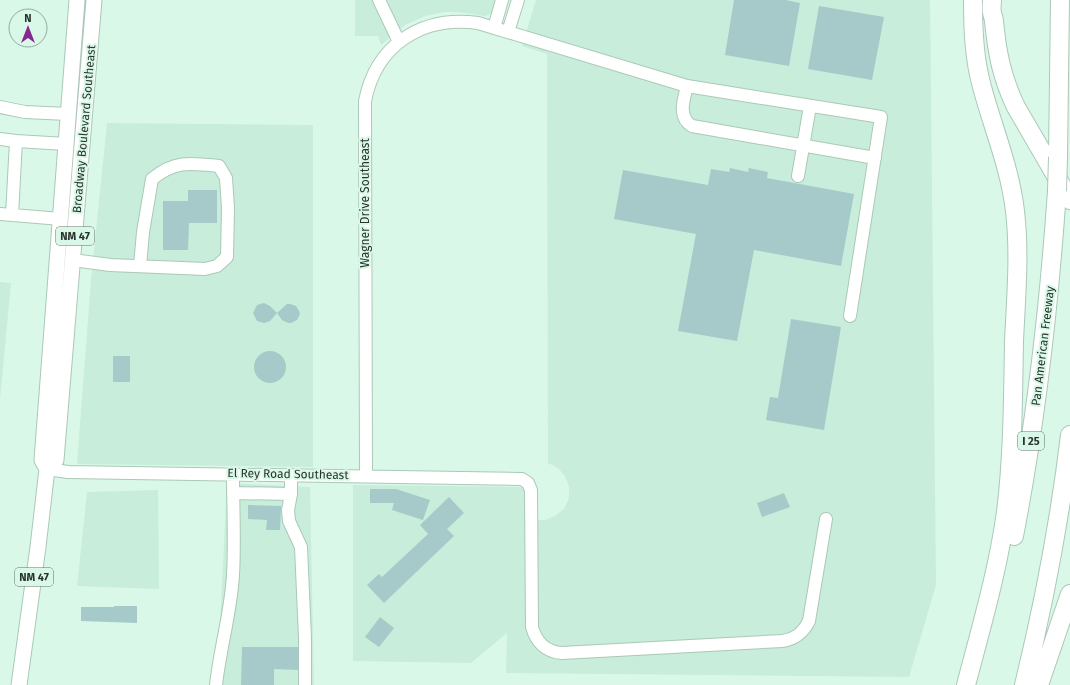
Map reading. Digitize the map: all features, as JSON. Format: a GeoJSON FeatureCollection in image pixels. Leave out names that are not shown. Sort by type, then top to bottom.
{"type":"FeatureCollection","features":[{"type":"Feature","properties":{"kind":"highway"},"geometry":{"type":"LineString","coordinates":[[966,685],[996,568],[1006,511],[1011,451],[1017,246],[1015,211],[1010,183],[982,87],[977,63],[973,0]]}},
{"type":"Feature","properties":{"kind":"highway"},"geometry":{"type":"LineString","coordinates":[[992,0],[997,50],[1000,65],[1010,94],[1063,196]]}},
{"type":"Feature","properties":{"kind":"highway"},"geometry":{"type":"LineString","coordinates":[[994,19],[997,13],[999,0]]}},
{"type":"Feature","properties":{"kind":"highway","name":"Pan American Freeway"},"geometry":{"type":"LineString","coordinates":[[975,685],[996,614],[1010,555],[1030,448],[1063,196],[1058,157],[1060,0]]}},
{"type":"Feature","properties":{"kind":"highway"},"geometry":{"type":"LineString","coordinates":[[1024,685],[1040,618],[1062,494],[1070,435]]}},
{"type":"Feature","properties":{"kind":"highway"},"geometry":{"type":"LineString","coordinates":[[1039,685],[1070,594]]}},
{"type":"Feature","properties":{"kind":"main road","name":"Broadway Boulevard Southeast"},"geometry":{"type":"LineString","coordinates":[[19,685],[47,469],[42,460],[77,0]]}},
{"type":"Feature","properties":{"kind":"main road","name":"Broadway Boulevard Southeast"},"geometry":{"type":"LineString","coordinates":[[47,469],[56,460],[94,0]]}},
{"type":"Feature","properties":{"kind":"street"},"geometry":{"type":"LineString","coordinates":[[380,0],[399,42]]}},
{"type":"Feature","properties":{"kind":"street"},"geometry":{"type":"LineString","coordinates":[[494,28],[502,0]]}},
{"type":"Feature","properties":{"kind":"street"},"geometry":{"type":"LineString","coordinates":[[508,32],[518,0]]}},
{"type":"Feature","properties":{"kind":"street","name":"Wagner Drive Southeast"},"geometry":{"type":"LineString","coordinates":[[366,476],[365,101],[374,73],[385,56],[399,42],[417,31],[432,25],[447,22],[468,22],[508,32],[687,86],[881,117],[875,158]]}},
{"type":"Feature","properties":{"kind":"street"},"geometry":{"type":"LineString","coordinates":[[687,86],[683,116],[686,122],[692,126],[875,158],[850,316]]}},
{"type":"Feature","properties":{"kind":"street"},"geometry":{"type":"LineString","coordinates":[[798,176],[810,106]]}},
{"type":"Feature","properties":{"kind":"street"},"geometry":{"type":"LineString","coordinates":[[0,108],[25,112],[68,114]]}},
{"type":"Feature","properties":{"kind":"street"},"geometry":{"type":"LineString","coordinates":[[0,139],[66,144]]}},
{"type":"Feature","properties":{"kind":"street"},"geometry":{"type":"LineString","coordinates":[[16,141],[6,214],[61,219]]}},
{"type":"Feature","properties":{"kind":"street"},"geometry":{"type":"LineString","coordinates":[[73,260],[110,265],[205,269],[217,266],[226,257],[228,208],[226,178],[219,166],[195,164],[178,165],[162,171],[152,179],[143,232],[140,266]]}},
{"type":"Feature","properties":{"kind":"street"},"geometry":{"type":"LineString","coordinates":[[54,312],[69,313]]}},
{"type":"Feature","properties":{"kind":"street","name":"El Rey Road Southeast"},"geometry":{"type":"LineString","coordinates":[[47,469],[68,472],[522,479],[528,483],[531,490],[533,633],[539,642],[547,649],[556,653],[774,642],[793,639],[803,632],[809,621],[826,519]]}},
{"type":"Feature","properties":{"kind":"street"},"geometry":{"type":"LineString","coordinates":[[216,685],[218,664],[233,576],[233,474]]}},
{"type":"Feature","properties":{"kind":"street"},"geometry":{"type":"LineString","coordinates":[[291,475],[291,494],[288,510],[289,521],[301,547],[305,638],[305,685]]}},
{"type":"Feature","properties":{"kind":"street"},"geometry":{"type":"LineString","coordinates":[[233,492],[291,494]]}},
{"type":"Feature","properties":{"kind":"shaded area"},"geometry":{"type":"Polygon","coordinates":[[[355,0],[496,0],[494,11],[489,15],[484,16],[458,12],[445,12],[425,16],[405,25],[381,45],[378,36],[355,36],[355,0]]]}},
{"type":"Feature","properties":{"kind":"shaded area"},"geometry":{"type":"Polygon","coordinates":[[[536,0],[930,0],[936,585],[909,677],[506,673],[507,633],[471,663],[353,661],[353,485],[524,487],[525,521],[545,520],[555,516],[564,509],[569,498],[569,487],[565,476],[558,468],[548,463],[547,54],[522,46],[536,0]]]}},
{"type":"Feature","properties":{"kind":"shaded area"},"geometry":{"type":"Polygon","coordinates":[[[107,123],[313,125],[313,467],[77,464],[91,280],[107,123]]]}},
{"type":"Feature","properties":{"kind":"shaded area"},"geometry":{"type":"Polygon","coordinates":[[[0,282],[11,283],[0,399],[0,282]]]}},
{"type":"Feature","properties":{"kind":"shaded area"},"geometry":{"type":"Polygon","coordinates":[[[227,483],[310,487],[314,685],[217,685],[227,483]]]}},
{"type":"Feature","properties":{"kind":"shaded area"},"geometry":{"type":"Polygon","coordinates":[[[158,490],[159,589],[77,586],[87,492],[158,490]]]}},
{"type":"Feature","properties":{"kind":"building"},"geometry":{"type":"Polygon","coordinates":[[[734,0],[786,0],[800,3],[789,66],[725,55],[734,0]]]}},
{"type":"Feature","properties":{"kind":"building"},"geometry":{"type":"Polygon","coordinates":[[[819,6],[884,17],[872,80],[808,69],[819,6]]]}},
{"type":"Feature","properties":{"kind":"building"},"geometry":{"type":"Polygon","coordinates":[[[730,168],[748,172],[749,168],[768,172],[767,178],[854,194],[841,266],[754,250],[737,341],[678,331],[696,234],[614,219],[623,170],[708,185],[711,169],[729,172],[730,168]]]}},
{"type":"Feature","properties":{"kind":"building"},"geometry":{"type":"Polygon","coordinates":[[[188,190],[217,190],[217,223],[189,223],[188,250],[163,250],[163,201],[188,201],[188,190]]]}},
{"type":"Feature","properties":{"kind":"building"},"geometry":{"type":"Polygon","coordinates":[[[264,303],[270,306],[277,313],[270,321],[264,323],[257,321],[253,313],[257,305],[264,303]]]}},
{"type":"Feature","properties":{"kind":"building"},"geometry":{"type":"Polygon","coordinates":[[[287,304],[296,306],[300,314],[297,320],[291,323],[282,320],[277,313],[287,304]]]}},
{"type":"Feature","properties":{"kind":"building"},"geometry":{"type":"Polygon","coordinates":[[[791,319],[841,327],[824,430],[766,420],[770,397],[778,398],[791,319]]]}},
{"type":"Feature","properties":{"kind":"building"},"geometry":{"type":"Polygon","coordinates":[[[267,351],[273,351],[283,358],[286,367],[285,373],[279,380],[273,383],[267,383],[257,376],[254,370],[254,364],[261,354],[267,351]]]}},
{"type":"Feature","properties":{"kind":"building"},"geometry":{"type":"Polygon","coordinates":[[[113,356],[130,356],[130,382],[113,382],[113,356]]]}},
{"type":"Feature","properties":{"kind":"building"},"geometry":{"type":"Polygon","coordinates":[[[370,489],[396,489],[430,500],[423,520],[392,510],[394,503],[370,503],[370,489]]]}},
{"type":"Feature","properties":{"kind":"building"},"geometry":{"type":"Polygon","coordinates":[[[784,493],[790,507],[762,517],[757,503],[784,493]]]}},
{"type":"Feature","properties":{"kind":"building"},"geometry":{"type":"Polygon","coordinates":[[[449,497],[464,513],[447,529],[454,536],[384,603],[367,585],[379,574],[382,577],[428,534],[420,525],[449,497]]]}},
{"type":"Feature","properties":{"kind":"building"},"geometry":{"type":"Polygon","coordinates":[[[248,505],[281,506],[280,530],[266,530],[267,520],[248,519],[248,505]]]}},
{"type":"Feature","properties":{"kind":"building"},"geometry":{"type":"Polygon","coordinates":[[[137,606],[137,623],[81,621],[81,607],[137,606]]]}},
{"type":"Feature","properties":{"kind":"building"},"geometry":{"type":"Polygon","coordinates":[[[380,617],[394,628],[379,647],[365,637],[380,617]]]}},
{"type":"Feature","properties":{"kind":"building"},"geometry":{"type":"Polygon","coordinates":[[[242,647],[298,647],[298,670],[274,669],[274,685],[241,685],[242,647]]]}}]}
